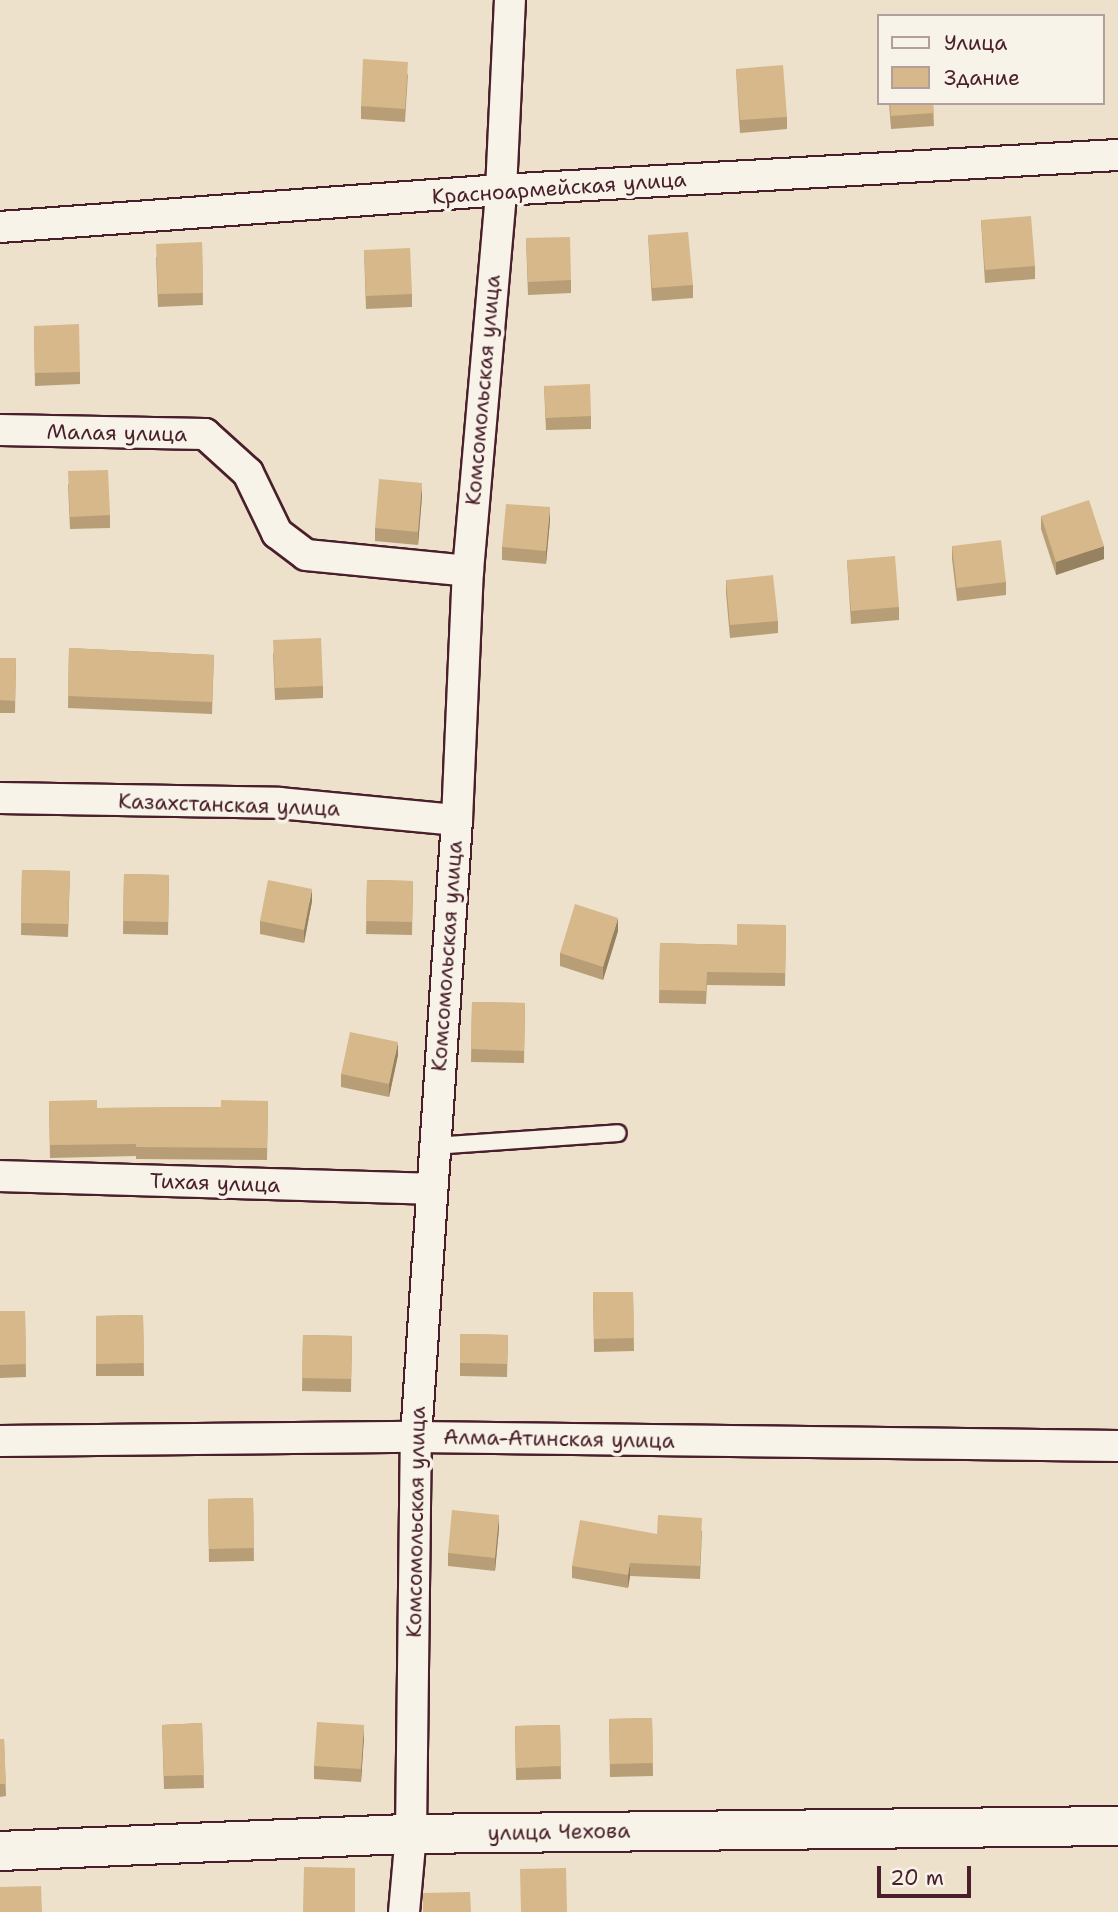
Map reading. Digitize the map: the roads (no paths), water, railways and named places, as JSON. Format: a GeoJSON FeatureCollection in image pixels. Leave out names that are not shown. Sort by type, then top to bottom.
{"type":"FeatureCollection","features":[{"type":"Feature","properties":{"kind":"street","name":"Комсомольская улица"},"geometry":{"type":"LineString","coordinates":[[404,1912],[411,1834],[416,1437],[430,1189],[457,820],[468,571],[501,190],[510,0]]}},
{"type":"Feature","properties":{"kind":"street","name":"Красноармейская улица"},"geometry":{"type":"LineString","coordinates":[[0,227],[501,190],[1118,155]]}},
{"type":"Feature","properties":{"kind":"street","name":"Малая улица"},"geometry":{"type":"LineString","coordinates":[[0,430],[205,434],[248,473],[277,533],[306,555],[468,571]]}},
{"type":"Feature","properties":{"kind":"street","name":"Казахстанская улица"},"geometry":{"type":"LineString","coordinates":[[0,797],[279,803],[457,820]]}},
{"type":"Feature","properties":{"kind":"street","name":"Тихая улица"},"geometry":{"type":"LineString","coordinates":[[0,1177],[430,1189]]}},
{"type":"Feature","properties":{"kind":"street","name":"Алма-Атинская улица"},"geometry":{"type":"LineString","coordinates":[[0,1441],[416,1437],[1118,1446]]}},
{"type":"Feature","properties":{"kind":"street","name":"улица Чехова"},"geometry":{"type":"LineString","coordinates":[[0,1851],[411,1834],[1118,1826]]}},
{"type":"Feature","properties":{"kind":"lane"},"geometry":{"type":"LineString","coordinates":[[434,1146],[618,1133]]}}]}
